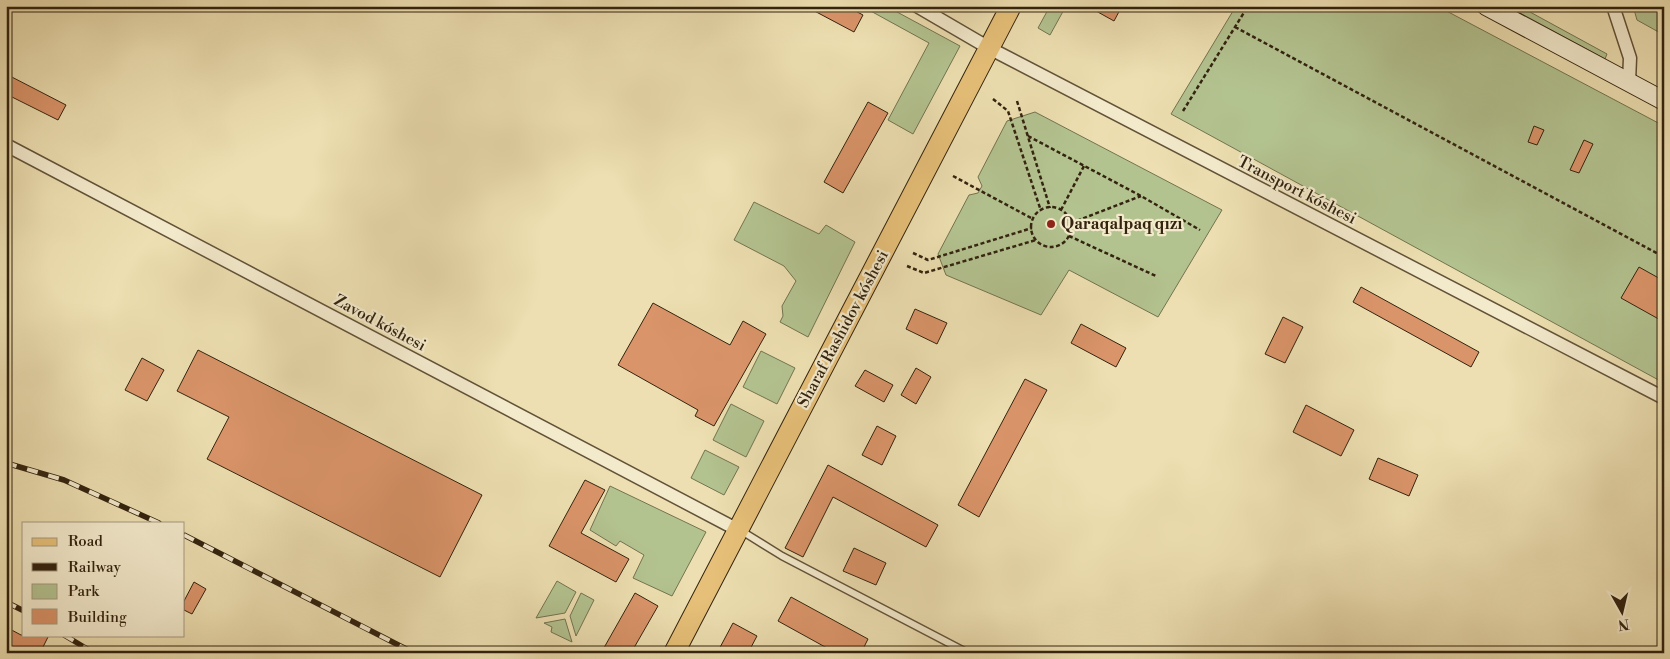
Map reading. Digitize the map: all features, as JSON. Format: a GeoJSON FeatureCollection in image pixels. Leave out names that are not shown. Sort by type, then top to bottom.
{"type":"FeatureCollection","features":[{"type":"Feature","properties":{"kind":"main road","name":"Sharaf Rashidov kóshesi"},"geometry":{"type":"LineString","coordinates":[[674,653],[1011,6]]}},
{"type":"Feature","properties":{"kind":"street","name":"Transport kóshesi"},"geometry":{"type":"LineString","coordinates":[[917,6],[989,48],[1664,398]]}},
{"type":"Feature","properties":{"kind":"street"},"geometry":{"type":"LineString","coordinates":[[1486,6],[1664,101]]}},
{"type":"Feature","properties":{"kind":"street"},"geometry":{"type":"LineString","coordinates":[[1613,6],[1630,58],[1629,82]]}},
{"type":"Feature","properties":{"kind":"street","name":"Zavod kóshesi"},"geometry":{"type":"LineString","coordinates":[[6,145],[738,530]]}},
{"type":"Feature","properties":{"kind":"lane"},"geometry":{"type":"LineString","coordinates":[[738,530],[782,556],[968,653]]}},
{"type":"Feature","properties":{"kind":"path"},"geometry":{"type":"LineString","coordinates":[[1183,110],[1248,6]]}},
{"type":"Feature","properties":{"kind":"path"},"geometry":{"type":"LineString","coordinates":[[1235,27],[1664,257]]}},
{"type":"Feature","properties":{"kind":"path"},"geometry":{"type":"LineString","coordinates":[[993,100],[1008,111],[1041,211]]}},
{"type":"Feature","properties":{"kind":"path"},"geometry":{"type":"LineString","coordinates":[[1017,101],[1050,208]]}},
{"type":"Feature","properties":{"kind":"path"},"geometry":{"type":"LineString","coordinates":[[1028,136],[1141,196],[1200,230]]}},
{"type":"Feature","properties":{"kind":"path"},"geometry":{"type":"LineString","coordinates":[[1061,210],[1084,166]]}},
{"type":"Feature","properties":{"kind":"path"},"geometry":{"type":"LineString","coordinates":[[953,176],[1033,219]]}},
{"type":"Feature","properties":{"kind":"path"},"geometry":{"type":"LineString","coordinates":[[1071,223],[1141,196]]}},
{"type":"Feature","properties":{"kind":"path"},"geometry":{"type":"LineString","coordinates":[[1050,208],[1061,210],[1067,215],[1071,223],[1069,236],[1063,244],[1051,247],[1044,246],[1036,240],[1032,228],[1033,219],[1041,211],[1050,208]]}},
{"type":"Feature","properties":{"kind":"path"},"geometry":{"type":"LineString","coordinates":[[913,253],[928,260],[1032,228]]}},
{"type":"Feature","properties":{"kind":"path"},"geometry":{"type":"LineString","coordinates":[[1069,236],[1156,276]]}},
{"type":"Feature","properties":{"kind":"path"},"geometry":{"type":"LineString","coordinates":[[907,266],[924,273],[1036,240]]}},
{"type":"Feature","properties":{"kind":"green space"},"geometry":{"type":"Polygon","coordinates":[[[868,6],[886,6],[960,46],[913,134],[888,120],[929,43],[867,9],[868,6]]]}},
{"type":"Feature","properties":{"kind":"green space"},"geometry":{"type":"Polygon","coordinates":[[[1050,6],[1066,6],[1050,35],[1038,28],[1050,6]]]}},
{"type":"Feature","properties":{"kind":"green space"},"geometry":{"type":"Polygon","coordinates":[[[1236,6],[1437,6],[1664,126],[1664,383],[1171,114],[1236,6]]]}},
{"type":"Feature","properties":{"kind":"green space"},"geometry":{"type":"Polygon","coordinates":[[[1507,6],[1519,6],[1607,54],[1605,59],[1507,6]]]}},
{"type":"Feature","properties":{"kind":"green space"},"geometry":{"type":"Polygon","coordinates":[[[1633,6],[1664,6],[1664,35],[1637,20],[1633,6]]]}},
{"type":"Feature","properties":{"kind":"green space"},"geometry":{"type":"Polygon","coordinates":[[[1035,112],[1222,210],[1158,317],[1069,270],[1041,315],[946,275],[938,254],[969,195],[978,193],[982,186],[978,177],[1007,121],[1035,112]]]}},
{"type":"Feature","properties":{"kind":"green space"},"geometry":{"type":"Polygon","coordinates":[[[754,202],[819,234],[826,225],[855,242],[808,337],[780,322],[783,316],[782,306],[796,281],[784,266],[734,240],[754,202]]]}},
{"type":"Feature","properties":{"kind":"green space"},"geometry":{"type":"Polygon","coordinates":[[[761,351],[795,368],[777,404],[743,387],[761,351]]]}},
{"type":"Feature","properties":{"kind":"green space"},"geometry":{"type":"Polygon","coordinates":[[[731,404],[764,421],[746,457],[713,440],[731,404]]]}},
{"type":"Feature","properties":{"kind":"green space"},"geometry":{"type":"Polygon","coordinates":[[[705,450],[739,467],[724,495],[691,478],[705,450]]]}},
{"type":"Feature","properties":{"kind":"green space"},"geometry":{"type":"Polygon","coordinates":[[[610,486],[706,532],[672,596],[633,578],[644,555],[620,541],[616,546],[590,530],[610,486]]]}},
{"type":"Feature","properties":{"kind":"green space"},"geometry":{"type":"Polygon","coordinates":[[[557,581],[576,592],[565,613],[536,618],[557,581]]]}},
{"type":"Feature","properties":{"kind":"green space"},"geometry":{"type":"Polygon","coordinates":[[[581,593],[594,600],[576,636],[570,616],[581,593]]]}},
{"type":"Feature","properties":{"kind":"green space"},"geometry":{"type":"Polygon","coordinates":[[[565,619],[572,642],[551,632],[552,627],[544,623],[565,619]]]}},
{"type":"Feature","properties":{"kind":"building"},"geometry":{"type":"Polygon","coordinates":[[[805,6],[846,6],[863,15],[854,32],[805,6]]]}},
{"type":"Feature","properties":{"kind":"building"},"geometry":{"type":"Polygon","coordinates":[[[1087,6],[1122,6],[1114,21],[1087,6]]]}},
{"type":"Feature","properties":{"kind":"building"},"geometry":{"type":"Polygon","coordinates":[[[6,74],[66,105],[58,120],[6,94],[6,74]]]}},
{"type":"Feature","properties":{"kind":"building"},"geometry":{"type":"Polygon","coordinates":[[[868,102],[888,113],[843,193],[824,182],[868,102]]]}},
{"type":"Feature","properties":{"kind":"building"},"geometry":{"type":"Polygon","coordinates":[[[1534,126],[1544,130],[1537,145],[1528,142],[1534,126]]]}},
{"type":"Feature","properties":{"kind":"building"},"geometry":{"type":"Polygon","coordinates":[[[1584,140],[1593,144],[1579,173],[1570,170],[1584,140]]]}},
{"type":"Feature","properties":{"kind":"building"},"geometry":{"type":"Polygon","coordinates":[[[1639,267],[1664,281],[1664,322],[1621,298],[1639,267]]]}},
{"type":"Feature","properties":{"kind":"building"},"geometry":{"type":"Polygon","coordinates":[[[1361,287],[1479,352],[1471,367],[1353,302],[1361,287]]]}},
{"type":"Feature","properties":{"kind":"building"},"geometry":{"type":"Polygon","coordinates":[[[653,303],[730,345],[743,321],[766,334],[714,426],[695,416],[698,410],[618,365],[653,303]]]}},
{"type":"Feature","properties":{"kind":"building"},"geometry":{"type":"Polygon","coordinates":[[[915,309],[947,323],[937,344],[906,329],[915,309]]]}},
{"type":"Feature","properties":{"kind":"building"},"geometry":{"type":"Polygon","coordinates":[[[1283,317],[1303,327],[1285,363],[1265,354],[1283,317]]]}},
{"type":"Feature","properties":{"kind":"building"},"geometry":{"type":"Polygon","coordinates":[[[1081,324],[1126,348],[1116,367],[1071,343],[1081,324]]]}},
{"type":"Feature","properties":{"kind":"building"},"geometry":{"type":"Polygon","coordinates":[[[198,350],[482,495],[440,577],[207,459],[229,417],[177,391],[198,350]]]}},
{"type":"Feature","properties":{"kind":"building"},"geometry":{"type":"Polygon","coordinates":[[[142,358],[164,370],[147,401],[125,390],[142,358]]]}},
{"type":"Feature","properties":{"kind":"building"},"geometry":{"type":"Polygon","coordinates":[[[916,368],[931,377],[916,404],[901,395],[916,368]]]}},
{"type":"Feature","properties":{"kind":"building"},"geometry":{"type":"Polygon","coordinates":[[[865,370],[893,385],[884,402],[855,386],[865,370]]]}},
{"type":"Feature","properties":{"kind":"building"},"geometry":{"type":"Polygon","coordinates":[[[1025,379],[1047,390],[979,517],[958,505],[1025,379]]]}},
{"type":"Feature","properties":{"kind":"building"},"geometry":{"type":"Polygon","coordinates":[[[1306,405],[1354,430],[1341,456],[1293,432],[1306,405]]]}},
{"type":"Feature","properties":{"kind":"building"},"geometry":{"type":"Polygon","coordinates":[[[877,426],[896,436],[882,465],[862,455],[877,426]]]}},
{"type":"Feature","properties":{"kind":"building"},"geometry":{"type":"Polygon","coordinates":[[[1378,458],[1418,475],[1409,496],[1369,479],[1378,458]]]}},
{"type":"Feature","properties":{"kind":"building"},"geometry":{"type":"Polygon","coordinates":[[[828,465],[938,525],[926,547],[833,497],[803,557],[785,548],[828,465]]]}},
{"type":"Feature","properties":{"kind":"building"},"geometry":{"type":"Polygon","coordinates":[[[585,480],[605,490],[581,533],[629,559],[616,582],[549,546],[585,480]]]}},
{"type":"Feature","properties":{"kind":"building"},"geometry":{"type":"Polygon","coordinates":[[[854,548],[886,563],[876,585],[843,571],[854,548]]]}},
{"type":"Feature","properties":{"kind":"building"},"geometry":{"type":"Polygon","coordinates":[[[194,582],[206,589],[192,614],[185,610],[185,599],[194,582]]]}},
{"type":"Feature","properties":{"kind":"building"},"geometry":{"type":"Polygon","coordinates":[[[635,593],[658,606],[631,653],[601,653],[635,593]]]}},
{"type":"Feature","properties":{"kind":"building"},"geometry":{"type":"Polygon","coordinates":[[[791,597],[868,639],[861,653],[836,653],[778,621],[791,597]]]}},
{"type":"Feature","properties":{"kind":"building"},"geometry":{"type":"Polygon","coordinates":[[[733,623],[757,636],[748,653],[717,653],[733,623]]]}},
{"type":"Feature","properties":{"kind":"building"},"geometry":{"type":"Polygon","coordinates":[[[6,627],[22,636],[48,636],[40,653],[6,653],[6,627]]]}},
{"type":"Feature","properties":{"kind":"railway"},"geometry":{"type":"LineString","coordinates":[[6,463],[64,480],[157,522]]}},
{"type":"Feature","properties":{"kind":"railway"},"geometry":{"type":"LineString","coordinates":[[185,536],[414,653]]}},
{"type":"Feature","properties":{"kind":"railway"},"geometry":{"type":"LineString","coordinates":[[6,602],[22,610]]}},
{"type":"Feature","properties":{"kind":"railway"},"geometry":{"type":"LineString","coordinates":[[66,636],[94,653]]}},
{"type":"Feature","properties":{"kind":"place","name":"Qaraqalpaq qızı"},"geometry":{"type":"Point","coordinates":[1051,224]}}]}
